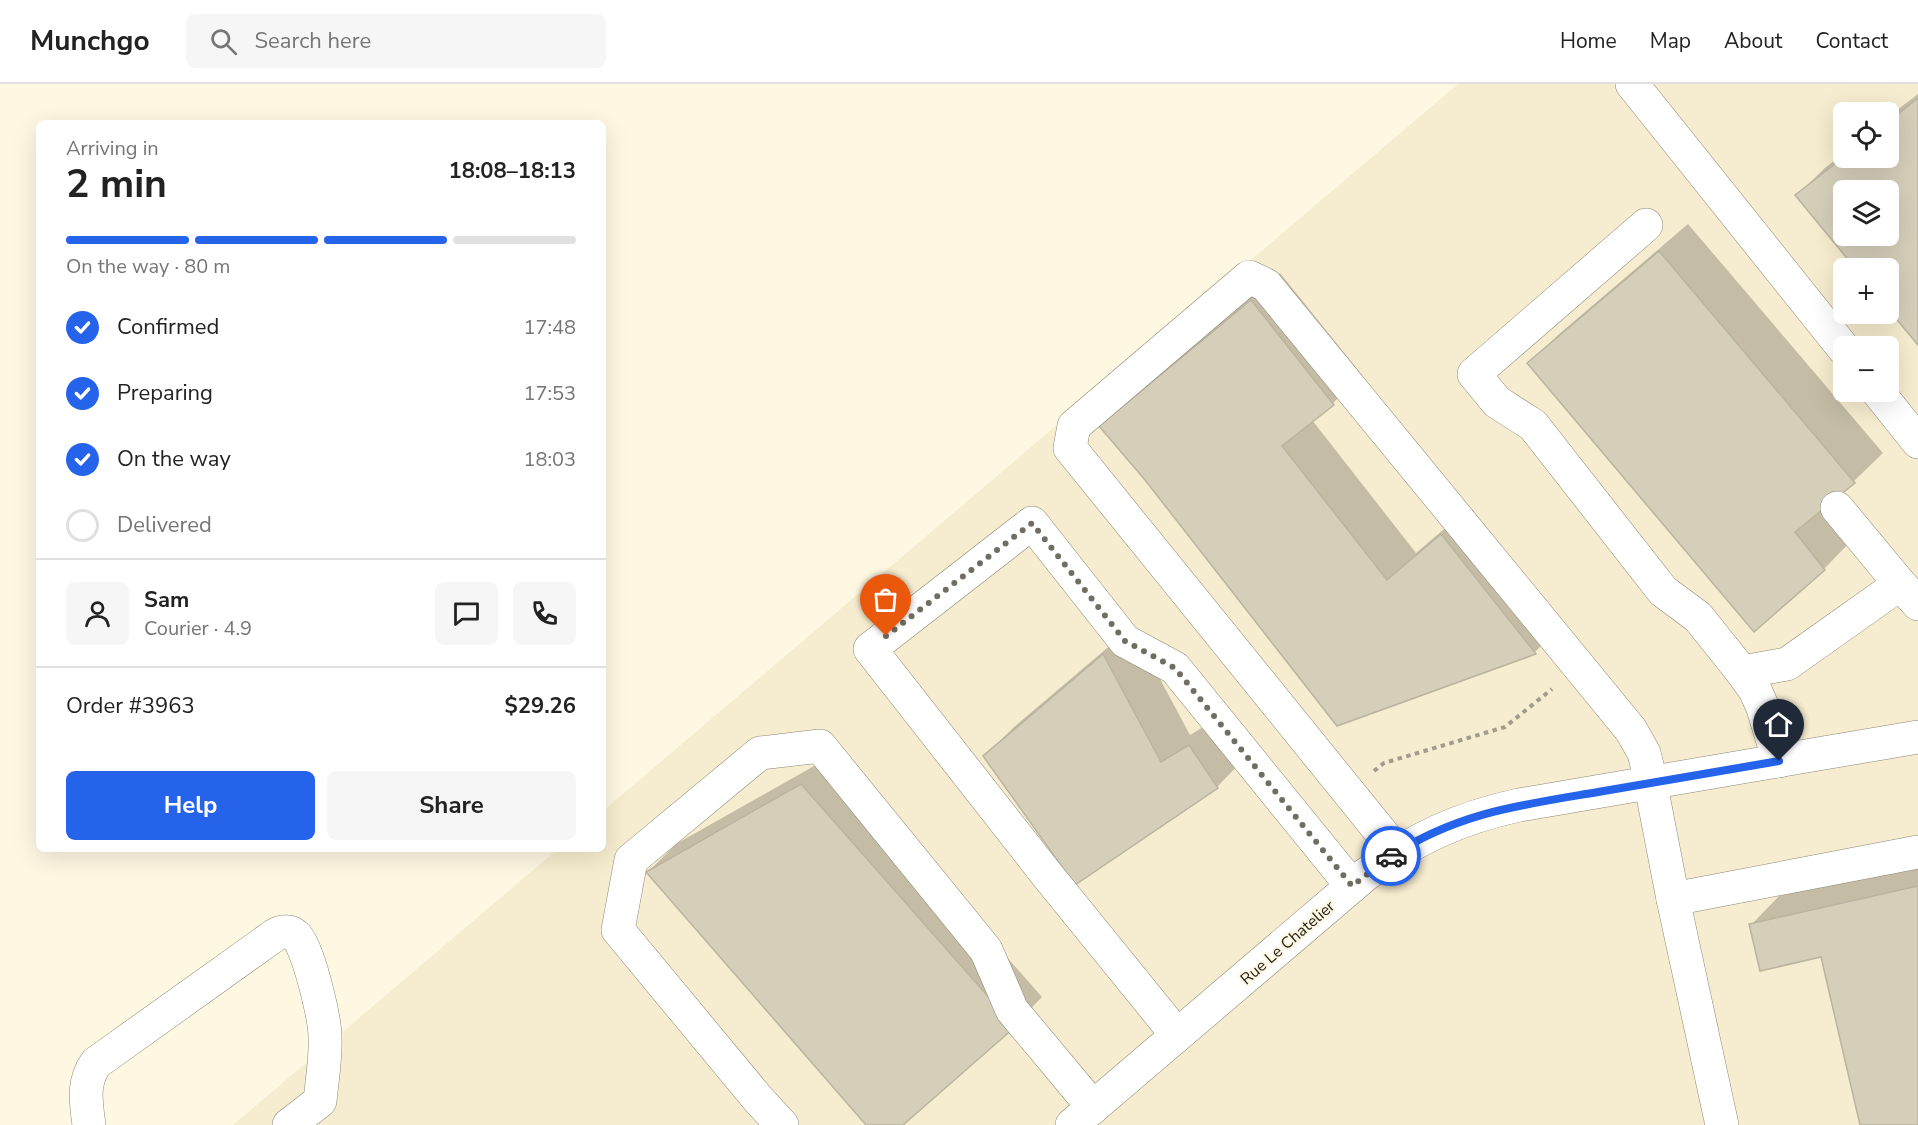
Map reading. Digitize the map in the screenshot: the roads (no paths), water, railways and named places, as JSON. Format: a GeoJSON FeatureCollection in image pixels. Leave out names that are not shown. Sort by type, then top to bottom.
{"type":"FeatureCollection","features":[{"type":"Feature","properties":{"kind":"street"},"geometry":{"type":"LineString","coordinates":[[1632,84],[1834,336]]}},
{"type":"Feature","properties":{"kind":"street"},"geometry":{"type":"LineString","coordinates":[[1646,225],[1474,374],[1497,402],[1533,425],[1663,591],[1698,617],[1742,672],[1755,690],[1763,708],[1779,761]]}},
{"type":"Feature","properties":{"kind":"street"},"geometry":{"type":"LineString","coordinates":[[1398,852],[1070,448],[1074,426],[1249,277],[1266,285],[1630,730],[1644,753],[1722,1125]]}},
{"type":"Feature","properties":{"kind":"street"},"geometry":{"type":"LineString","coordinates":[[1886,402],[1918,442]]}},
{"type":"Feature","properties":{"kind":"street"},"geometry":{"type":"LineString","coordinates":[[1742,672],[1787,664],[1909,594],[1837,508]]}},
{"type":"Feature","properties":{"kind":"street"},"geometry":{"type":"LineString","coordinates":[[1177,1035],[1048,876],[870,649],[1032,523],[1125,641],[1175,668],[1352,886]]}},
{"type":"Feature","properties":{"kind":"street","name":"Rue Le Chatelier"},"geometry":{"type":"LineString","coordinates":[[1082,1116],[1352,886],[1398,852],[1426,836],[1472,817],[1519,805],[1918,737]]}},
{"type":"Feature","properties":{"kind":"street"},"geometry":{"type":"LineString","coordinates":[[782,1125],[618,930],[631,860],[760,753],[820,746],[986,950],[1012,1010],[1082,1116]]}},
{"type":"Feature","properties":{"kind":"street"},"geometry":{"type":"LineString","coordinates":[[1673,899],[1918,852]]}},
{"type":"Feature","properties":{"kind":"street"},"geometry":{"type":"LineString","coordinates":[[89,1125],[86,1086],[87,1078],[96,1063],[275,935],[285,931],[295,934],[301,942],[313,976],[324,1026],[325,1044],[320,1113],[289,1125]]}}]}
